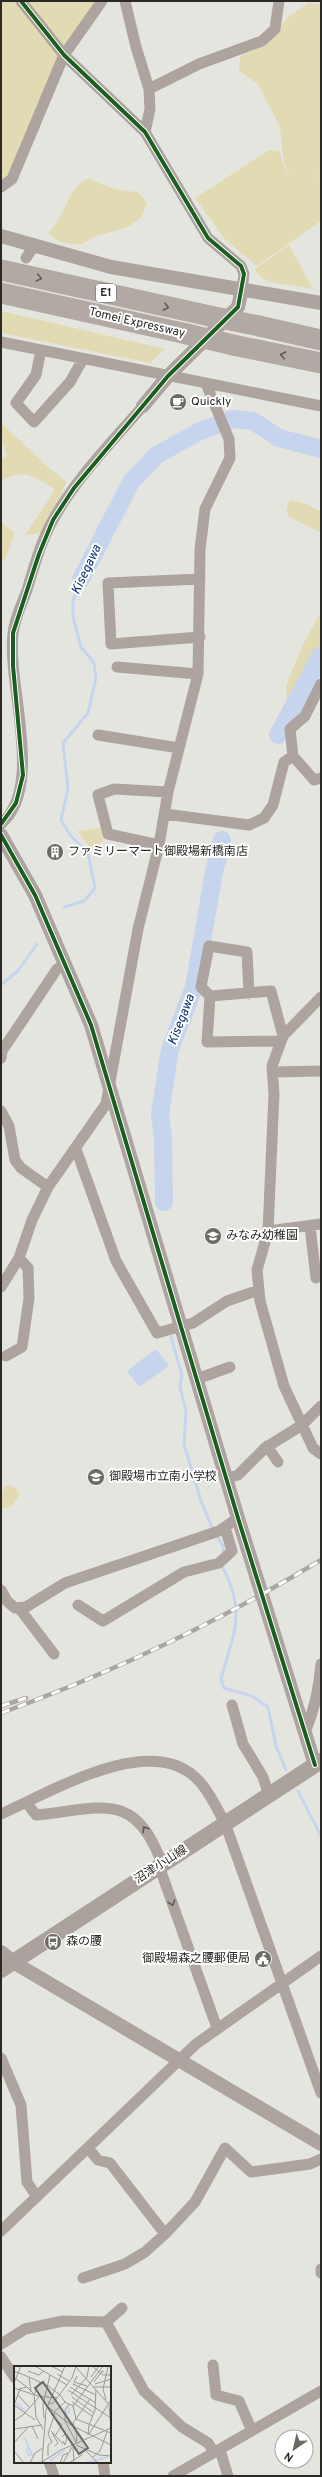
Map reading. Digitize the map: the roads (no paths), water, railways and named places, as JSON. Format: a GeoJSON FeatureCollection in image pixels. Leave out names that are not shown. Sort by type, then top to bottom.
{"type":"FeatureCollection","features":[{"type":"Feature","properties":{"kind":"highway","name":"Tomei Expressway"},"geometry":{"type":"LineString","coordinates":[[1,270],[321,340]]}},
{"type":"Feature","properties":{"kind":"highway","name":"Tomei Expressway"},"geometry":{"type":"LineString","coordinates":[[1,293],[233,345],[321,363]]}},
{"type":"Feature","properties":{"kind":"main road","name":"沼津小山線"},"geometry":{"type":"LineString","coordinates":[[5,1962],[161,1865],[318,1763]]}},
{"type":"Feature","properties":{"kind":"street"},"geometry":{"type":"LineString","coordinates":[[1,824],[16,803],[23,775],[13,666],[13,633],[38,554],[53,520],[74,488],[168,376],[238,306],[244,274],[241,266],[208,238],[145,132],[64,56],[21,1]]}},
{"type":"Feature","properties":{"kind":"street"},"geometry":{"type":"LineString","coordinates":[[1,187],[12,179],[64,56],[102,1]]}},
{"type":"Feature","properties":{"kind":"street"},"geometry":{"type":"LineString","coordinates":[[125,1],[148,89],[150,109],[145,132]]}},
{"type":"Feature","properties":{"kind":"street"},"geometry":{"type":"LineString","coordinates":[[148,89],[200,64],[262,41],[275,29],[279,1]]}},
{"type":"Feature","properties":{"kind":"street"},"geometry":{"type":"LineString","coordinates":[[1,236],[111,267],[321,302]]}},
{"type":"Feature","properties":{"kind":"street"},"geometry":{"type":"LineString","coordinates":[[26,258],[34,246]]}},
{"type":"Feature","properties":{"kind":"street"},"geometry":{"type":"LineString","coordinates":[[1,342],[321,406]]}},
{"type":"Feature","properties":{"kind":"street"},"geometry":{"type":"LineString","coordinates":[[41,350],[36,375],[16,403],[34,422],[70,382],[83,359]]}},
{"type":"Feature","properties":{"kind":"street"},"geometry":{"type":"LineString","coordinates":[[1,1287],[19,1258],[32,1220],[48,1187],[106,1104],[138,929],[159,846],[168,792],[198,674],[200,637],[200,549],[205,509],[230,458],[229,438],[206,384]]}},
{"type":"Feature","properties":{"kind":"street"},"geometry":{"type":"LineString","coordinates":[[200,579],[108,583],[111,644],[200,637]]}},
{"type":"Feature","properties":{"kind":"street"},"geometry":{"type":"LineString","coordinates":[[117,667],[198,674]]}},
{"type":"Feature","properties":{"kind":"street"},"geometry":{"type":"LineString","coordinates":[[321,684],[305,716],[290,729],[293,756],[314,780],[321,778]]}},
{"type":"Feature","properties":{"kind":"street"},"geometry":{"type":"LineString","coordinates":[[98,734],[179,748]]}},
{"type":"Feature","properties":{"kind":"street"},"geometry":{"type":"LineString","coordinates":[[165,814],[249,825],[264,818],[273,805],[284,762],[293,756]]}},
{"type":"Feature","properties":{"kind":"street"},"geometry":{"type":"LineString","coordinates":[[159,846],[108,834],[98,795],[114,789],[168,792]]}},
{"type":"Feature","properties":{"kind":"street"},"geometry":{"type":"LineString","coordinates":[[1,836],[35,895],[91,1025],[238,1518],[305,1732],[318,1763]]}},
{"type":"Feature","properties":{"kind":"street"},"geometry":{"type":"LineString","coordinates":[[249,994],[247,952],[209,946],[201,987],[210,996],[249,994],[271,991],[281,1039]]}},
{"type":"Feature","properties":{"kind":"street"},"geometry":{"type":"LineString","coordinates":[[1,1058],[2,1051],[58,969],[66,965]]}},
{"type":"Feature","properties":{"kind":"street"},"geometry":{"type":"LineString","coordinates":[[210,996],[207,1042],[281,1039]]}},
{"type":"Feature","properties":{"kind":"street"},"geometry":{"type":"LineString","coordinates":[[321,997],[281,1039],[272,1066],[268,1231],[257,1270],[259,1290],[284,1386],[313,1448],[321,1454]]}},
{"type":"Feature","properties":{"kind":"street"},"geometry":{"type":"LineString","coordinates":[[273,1072],[321,1071]]}},
{"type":"Feature","properties":{"kind":"street"},"geometry":{"type":"LineString","coordinates":[[1,1111],[9,1126],[15,1160],[20,1168],[48,1187]]}},
{"type":"Feature","properties":{"kind":"street"},"geometry":{"type":"LineString","coordinates":[[76,1149],[116,1261],[158,1333],[193,1322],[227,1301],[259,1290]]}},
{"type":"Feature","properties":{"kind":"street"},"geometry":{"type":"LineString","coordinates":[[268,1231],[316,1225],[316,1278]]}},
{"type":"Feature","properties":{"kind":"street"},"geometry":{"type":"LineString","coordinates":[[6,1356],[22,1347],[29,1298],[28,1268],[19,1258]]}},
{"type":"Feature","properties":{"kind":"street"},"geometry":{"type":"LineString","coordinates":[[197,1378],[230,1367]]}},
{"type":"Feature","properties":{"kind":"street"},"geometry":{"type":"LineString","coordinates":[[227,1478],[238,1475],[267,1446],[302,1425],[321,1406]]}},
{"type":"Feature","properties":{"kind":"street"},"geometry":{"type":"LineString","coordinates":[[267,1446],[278,1462]]}},
{"type":"Feature","properties":{"kind":"street"},"geometry":{"type":"LineString","coordinates":[[1,1590],[7,1601],[15,1608],[26,1607],[65,1583],[207,1535],[222,1529],[238,1518]]}},
{"type":"Feature","properties":{"kind":"street"},"geometry":{"type":"LineString","coordinates":[[78,1605],[103,1621],[184,1572],[219,1563],[232,1551],[222,1529]]}},
{"type":"Feature","properties":{"kind":"street"},"geometry":{"type":"LineString","coordinates":[[19,1608],[54,1654]]}},
{"type":"Feature","properties":{"kind":"street"},"geometry":{"type":"LineString","coordinates":[[305,1732],[313,1715],[318,1691],[321,1664]]}},
{"type":"Feature","properties":{"kind":"street"},"geometry":{"type":"LineString","coordinates":[[232,1705],[243,1744],[263,1777],[269,1796]]}},
{"type":"Feature","properties":{"kind":"street"},"geometry":{"type":"LineString","coordinates":[[1,1814],[27,1803],[46,1792],[116,1765],[161,1762],[179,1766],[195,1777],[214,1801],[225,1823],[321,2094]]}},
{"type":"Feature","properties":{"kind":"street"},"geometry":{"type":"LineString","coordinates":[[27,1803],[36,1815],[113,1808],[128,1812],[143,1825],[161,1865],[217,2028]]}},
{"type":"Feature","properties":{"kind":"street"},"geometry":{"type":"LineString","coordinates":[[1,2231],[179,2062],[196,2044],[321,1956]]}},
{"type":"Feature","properties":{"kind":"street"},"geometry":{"type":"LineString","coordinates":[[5,1962],[321,2144]]}},
{"type":"Feature","properties":{"kind":"street"},"geometry":{"type":"LineString","coordinates":[[1,2058],[21,2105],[27,2182],[37,2197]]}},
{"type":"Feature","properties":{"kind":"street"},"geometry":{"type":"LineString","coordinates":[[88,2148],[98,2160],[110,2163],[165,2234]]}},
{"type":"Feature","properties":{"kind":"street"},"geometry":{"type":"LineString","coordinates":[[83,2278],[125,2264],[145,2252],[165,2234],[195,2202],[225,2148],[252,2172],[310,2164],[321,2159]]}},
{"type":"Feature","properties":{"kind":"street"},"geometry":{"type":"LineString","coordinates":[[1,2344],[25,2328],[63,2321],[106,2322],[122,2308]]}},
{"type":"Feature","properties":{"kind":"street"},"geometry":{"type":"LineString","coordinates":[[106,2322],[144,2391],[182,2427],[208,2443],[217,2451],[228,2476]]}},
{"type":"Feature","properties":{"kind":"street"},"geometry":{"type":"LineString","coordinates":[[1,2357],[14,2376]]}},
{"type":"Feature","properties":{"kind":"street"},"geometry":{"type":"LineString","coordinates":[[213,2365],[216,2395],[239,2401],[252,2431]]}},
{"type":"Feature","properties":{"kind":"street"},"geometry":{"type":"LineString","coordinates":[[173,2476],[321,2391]]}},
{"type":"Feature","properties":{"kind":"street"},"geometry":{"type":"LineString","coordinates":[[49,2463],[54,2476]]}},
{"type":"Feature","properties":{"kind":"street"},"geometry":{"type":"LineString","coordinates":[[103,2463],[105,2476]]}},
{"type":"Feature","properties":{"kind":"water"},"geometry":{"type":"Polygon","coordinates":[[[156,1349],[169,1366],[139,1387],[127,1371],[156,1349]]]}},
{"type":"Feature","properties":{"kind":"waterway","name":"Kisegawa"},"geometry":{"type":"LineString","coordinates":[[81,579],[131,482],[157,455],[200,431],[233,419],[253,421],[279,438],[321,449]]}},
{"type":"Feature","properties":{"kind":"waterway","name":"Kisegawa"},"geometry":{"type":"LineString","coordinates":[[64,907],[84,901],[95,888],[88,853],[70,835],[61,820],[68,789],[63,743],[88,713],[96,678],[94,663],[81,647],[73,617],[73,601],[81,579]]}},
{"type":"Feature","properties":{"kind":"waterway","name":"Kisegawa"},"geometry":{"type":"LineString","coordinates":[[278,735],[321,655]]}},
{"type":"Feature","properties":{"kind":"waterway","name":"Kisegawa"},"geometry":{"type":"LineString","coordinates":[[164,1202],[163,1137],[160,1114],[170,1049],[194,987],[214,872],[222,840]]}},
{"type":"Feature","properties":{"kind":"waterway","name":"Kisegawa"},"geometry":{"type":"LineString","coordinates":[[1,985],[18,971],[37,944]]}},
{"type":"Feature","properties":{"kind":"waterway"},"geometry":{"type":"LineString","coordinates":[[171,1337],[182,1375],[180,1387],[186,1411],[184,1444],[201,1501],[213,1530]]}},
{"type":"Feature","properties":{"kind":"waterway"},"geometry":{"type":"LineString","coordinates":[[216,1535],[223,1546],[223,1551]]}},
{"type":"Feature","properties":{"kind":"waterway"},"geometry":{"type":"LineString","coordinates":[[223,1568],[234,1598],[236,1624],[221,1679],[224,1688],[252,1696],[268,1707],[276,1746],[286,1770]]}},
{"type":"Feature","properties":{"kind":"waterway"},"geometry":{"type":"LineString","coordinates":[[298,1791],[321,1836]]}},
{"type":"Feature","properties":{"kind":"railway"},"geometry":{"type":"LineString","coordinates":[[1,1713],[84,1681],[205,1625],[321,1560]]}},
{"type":"Feature","properties":{"kind":"railway"},"geometry":{"type":"LineString","coordinates":[[1,1706],[26,1698]]}},
{"type":"Feature","properties":{"kind":"place","name":"Quickly"},"geometry":{"type":"Point","coordinates":[178,402]}},
{"type":"Feature","properties":{"kind":"place","name":"ファミリーマート御殿場新橋南店"},"geometry":{"type":"Point","coordinates":[55,852]}},
{"type":"Feature","properties":{"kind":"place","name":"みなみ幼稚園"},"geometry":{"type":"Point","coordinates":[213,1236]}},
{"type":"Feature","properties":{"kind":"place","name":"御殿場市立南小学校"},"geometry":{"type":"Point","coordinates":[96,1477]}},
{"type":"Feature","properties":{"kind":"place","name":"森の腰"},"geometry":{"type":"Point","coordinates":[53,1942]}},
{"type":"Feature","properties":{"kind":"place","name":"御殿場森之腰郵便局"},"geometry":{"type":"Point","coordinates":[263,1959]}}]}
